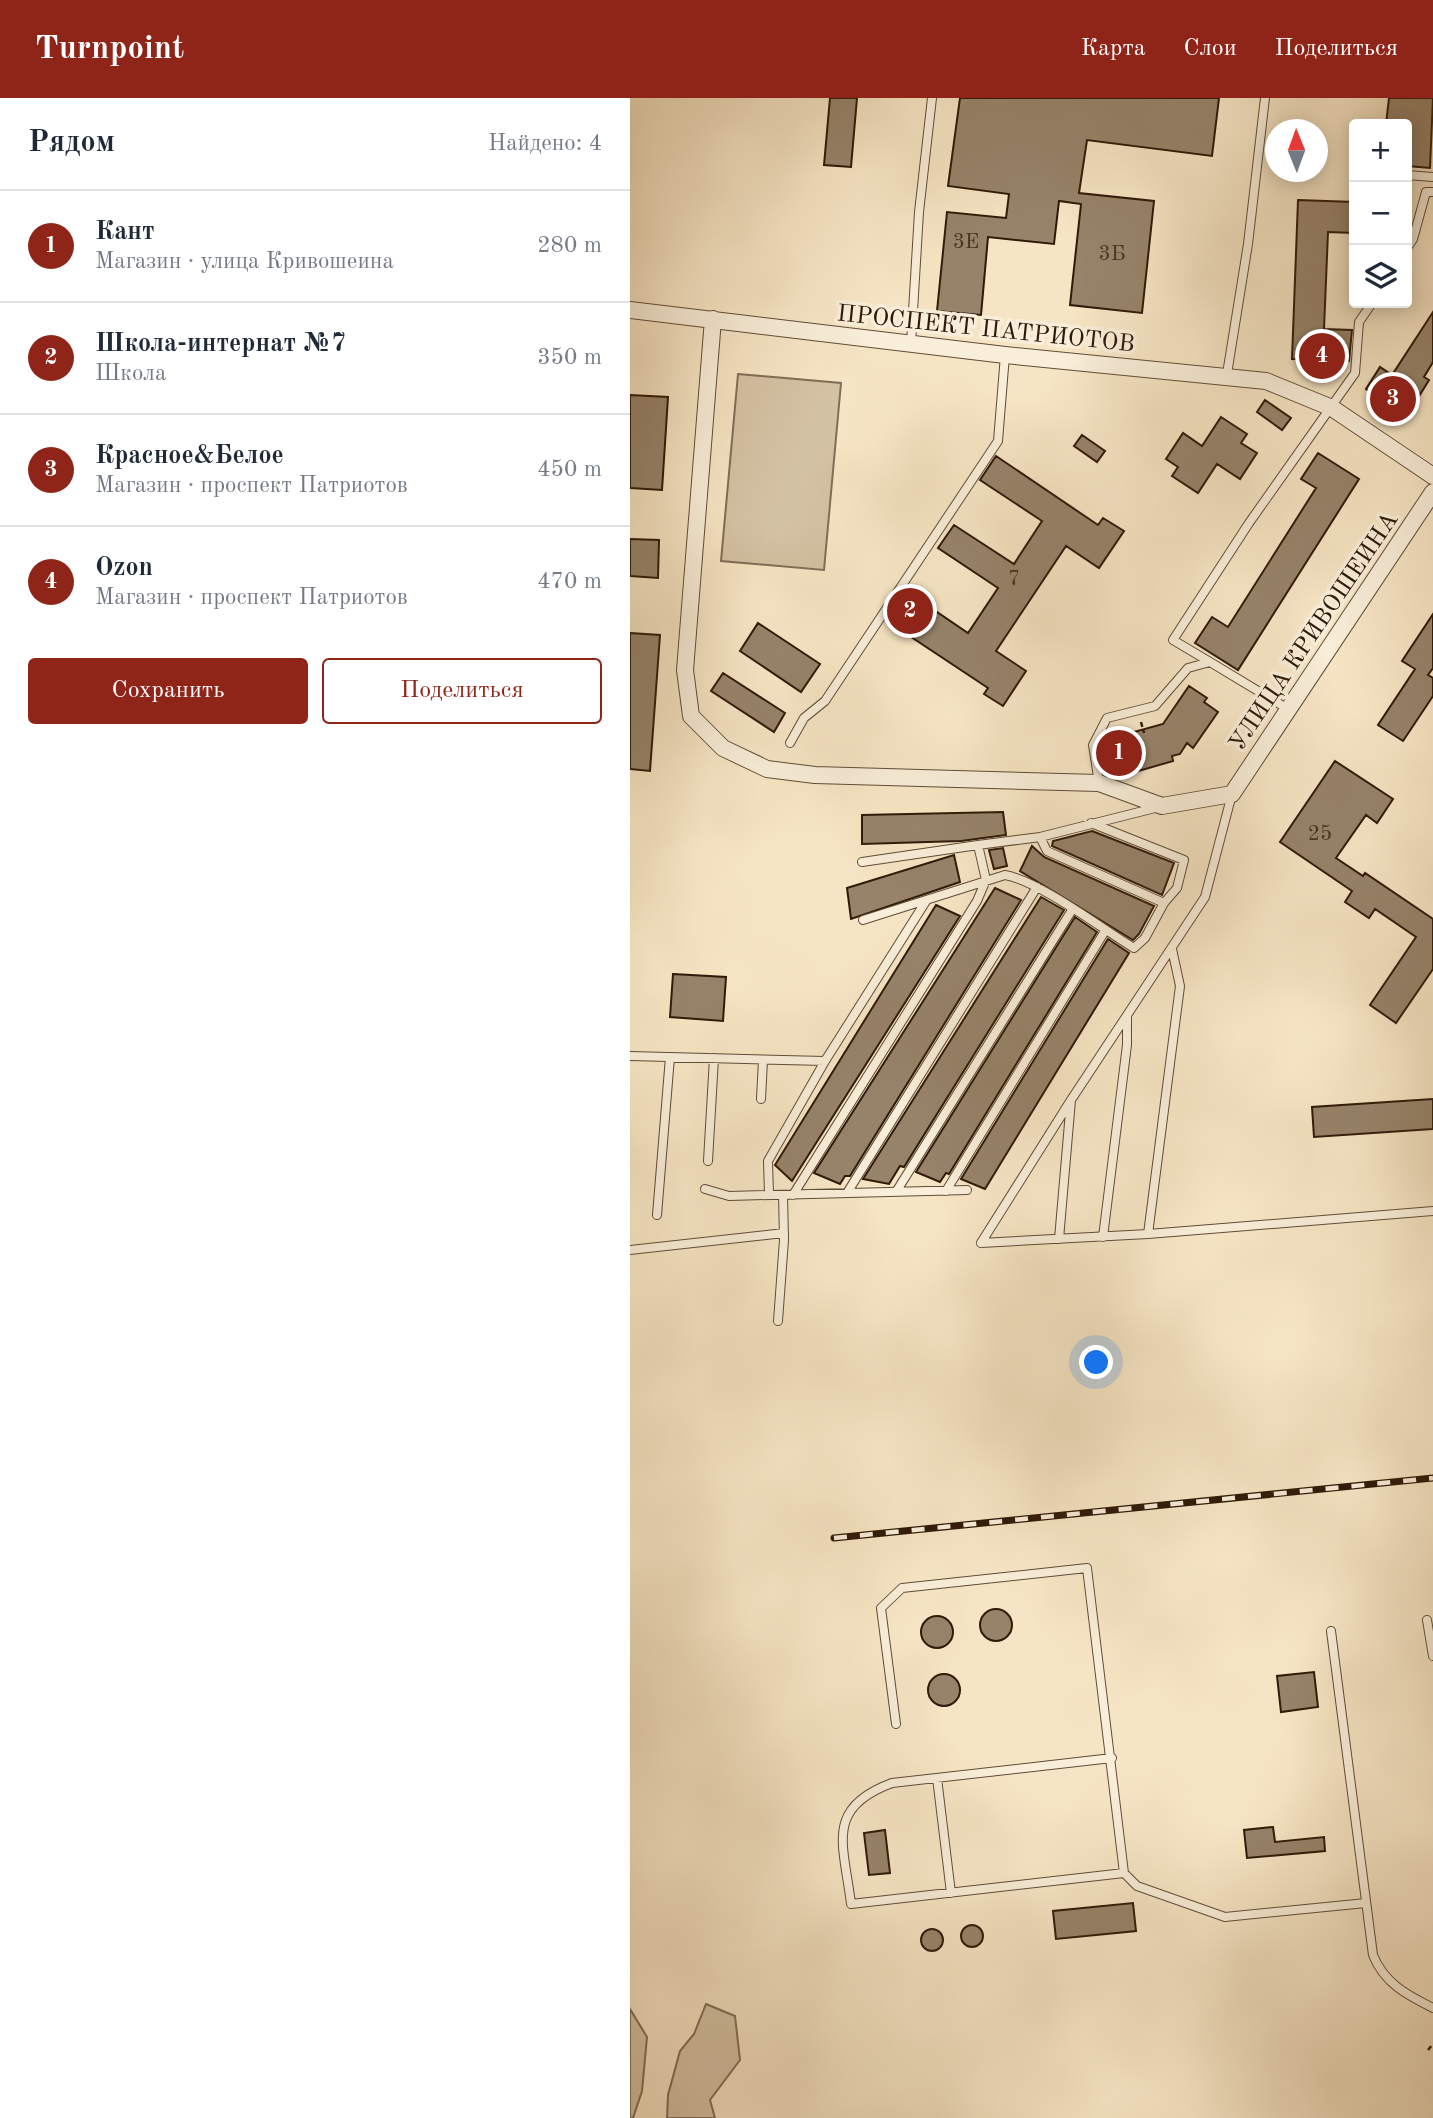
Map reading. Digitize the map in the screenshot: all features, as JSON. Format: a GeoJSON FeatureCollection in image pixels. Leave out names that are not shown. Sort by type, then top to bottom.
{"type":"FeatureCollection","features":[{"type":"Feature","properties":{"kind":"street","name":"ПРОСПЕКТ ПАТРИОТОВ"},"geometry":{"type":"LineString","coordinates":[[630,310],[1005,355],[1227,374],[1266,381],[1332,408],[1433,475]]}},
{"type":"Feature","properties":{"kind":"street"},"geometry":{"type":"LineString","coordinates":[[713,319],[685,670],[691,716],[723,748],[767,769],[815,775],[1099,783],[1162,806],[1232,794]]}},
{"type":"Feature","properties":{"kind":"street","name":"УЛИЦА КРИВОШЕИНА"},"geometry":{"type":"LineString","coordinates":[[1232,794],[1433,492]]}},
{"type":"Feature","properties":{"kind":"lane"},"geometry":{"type":"LineString","coordinates":[[911,344],[919,212],[932,98]]}},
{"type":"Feature","properties":{"kind":"lane"},"geometry":{"type":"LineString","coordinates":[[1227,374],[1248,244],[1265,98]]}},
{"type":"Feature","properties":{"kind":"lane"},"geometry":{"type":"LineString","coordinates":[[1412,175],[1433,177]]}},
{"type":"Feature","properties":{"kind":"lane"},"geometry":{"type":"LineString","coordinates":[[1409,245],[1426,192],[1433,192]]}},
{"type":"Feature","properties":{"kind":"lane"},"geometry":{"type":"LineString","coordinates":[[1288,709],[1173,640],[1249,523],[1355,373],[1359,322],[1368,308]]}},
{"type":"Feature","properties":{"kind":"lane"},"geometry":{"type":"LineString","coordinates":[[790,743],[804,718],[825,701],[998,441],[1005,355]]}},
{"type":"Feature","properties":{"kind":"lane"},"geometry":{"type":"LineString","coordinates":[[1099,783],[1093,745],[1107,718],[1155,706],[1188,668],[1210,662]]}},
{"type":"Feature","properties":{"kind":"lane"},"geometry":{"type":"LineString","coordinates":[[1232,794],[1205,897],[1071,1100],[981,1243],[1148,1234],[1433,1211]]}},
{"type":"Feature","properties":{"kind":"lane"},"geometry":{"type":"LineString","coordinates":[[862,862],[1040,836],[1132,816],[1162,806]]}},
{"type":"Feature","properties":{"kind":"lane"},"geometry":{"type":"LineString","coordinates":[[863,920],[1005,875],[1019,877],[1037,887],[1134,948],[1145,938],[1164,903],[1177,888],[1184,860],[1091,823]]}},
{"type":"Feature","properties":{"kind":"lane"},"geometry":{"type":"LineString","coordinates":[[1040,836],[1047,852],[1164,903]]}},
{"type":"Feature","properties":{"kind":"lane"},"geometry":{"type":"LineString","coordinates":[[793,1195],[977,901],[986,880],[978,845]]}},
{"type":"Feature","properties":{"kind":"lane"},"geometry":{"type":"LineString","coordinates":[[847,1193],[1037,887]]}},
{"type":"Feature","properties":{"kind":"lane"},"geometry":{"type":"LineString","coordinates":[[769,1195],[768,1161],[825,1062],[926,901]]}},
{"type":"Feature","properties":{"kind":"lane"},"geometry":{"type":"LineString","coordinates":[[896,1192],[1072,910]]}},
{"type":"Feature","properties":{"kind":"lane"},"geometry":{"type":"LineString","coordinates":[[946,1191],[1105,931]]}},
{"type":"Feature","properties":{"kind":"lane"},"geometry":{"type":"LineString","coordinates":[[1148,1234],[1180,986],[1172,949]]}},
{"type":"Feature","properties":{"kind":"lane"},"geometry":{"type":"LineString","coordinates":[[1103,1237],[1127,1045],[1127,1016]]}},
{"type":"Feature","properties":{"kind":"lane"},"geometry":{"type":"LineString","coordinates":[[630,1056],[825,1062]]}},
{"type":"Feature","properties":{"kind":"lane"},"geometry":{"type":"LineString","coordinates":[[657,1215],[670,1057]]}},
{"type":"Feature","properties":{"kind":"lane"},"geometry":{"type":"LineString","coordinates":[[708,1161],[713,1058]]}},
{"type":"Feature","properties":{"kind":"lane"},"geometry":{"type":"LineString","coordinates":[[761,1099],[763,1060]]}},
{"type":"Feature","properties":{"kind":"lane"},"geometry":{"type":"LineString","coordinates":[[1059,1239],[1071,1100]]}},
{"type":"Feature","properties":{"kind":"lane"},"geometry":{"type":"LineString","coordinates":[[705,1189],[729,1196],[967,1190]]}},
{"type":"Feature","properties":{"kind":"lane"},"geometry":{"type":"LineString","coordinates":[[778,1321],[784,1233],[783,1195]]}},
{"type":"Feature","properties":{"kind":"lane"},"geometry":{"type":"LineString","coordinates":[[630,1250],[784,1233]]}},
{"type":"Feature","properties":{"kind":"lane"},"geometry":{"type":"LineString","coordinates":[[896,1724],[881,1608],[902,1588],[1087,1568],[1124,1874],[1137,1886],[1224,1917],[1366,1903]]}},
{"type":"Feature","properties":{"kind":"lane"},"geometry":{"type":"LineString","coordinates":[[1427,1620],[1433,1656]]}},
{"type":"Feature","properties":{"kind":"lane"},"geometry":{"type":"LineString","coordinates":[[1331,1631],[1373,1955],[1380,1973],[1405,1993],[1433,2008]]}},
{"type":"Feature","properties":{"kind":"lane"},"geometry":{"type":"LineString","coordinates":[[1111,1758],[892,1783],[870,1791],[856,1801],[847,1814],[842,1830],[850,1904],[1124,1874]]}},
{"type":"Feature","properties":{"kind":"lane"},"geometry":{"type":"LineString","coordinates":[[937,1777],[951,1893]]}},
{"type":"Feature","properties":{"kind":"path"},"geometry":{"type":"LineString","coordinates":[[1428,2050],[1433,2044]]}},
{"type":"Feature","properties":{"kind":"shaded area"},"geometry":{"type":"Polygon","coordinates":[[[738,374],[841,383],[824,570],[721,561],[738,374]]]}},
{"type":"Feature","properties":{"kind":"shaded area"},"geometry":{"type":"Polygon","coordinates":[[[706,2004],[735,2016],[740,2060],[710,2100],[715,2118],[667,2118],[668,2095],[680,2051],[694,2034],[706,2004]]]}},
{"type":"Feature","properties":{"kind":"shaded area"},"geometry":{"type":"Polygon","coordinates":[[[630,2009],[647,2037],[642,2091],[633,2118],[630,2118],[630,2009]]]}},
{"type":"Feature","properties":{"kind":"building"},"geometry":{"type":"Polygon","coordinates":[[[830,98],[857,98],[851,167],[824,165],[830,98]]]}},
{"type":"Feature","properties":{"kind":"building"},"geometry":{"type":"Polygon","coordinates":[[[960,98],[1219,98],[1212,156],[1087,140],[1079,193],[1154,201],[1142,313],[1070,305],[1081,204],[1059,201],[1054,244],[988,237],[981,315],[937,311],[947,212],[1006,218],[1009,194],[948,186],[960,98]]]}},
{"type":"Feature","properties":{"kind":"building"},"geometry":{"type":"Polygon","coordinates":[[[1389,98],[1433,98],[1430,168],[1412,166],[1412,119],[1387,119],[1389,98]]]}},
{"type":"Feature","properties":{"kind":"building"},"geometry":{"type":"Polygon","coordinates":[[[1298,200],[1349,202],[1349,233],[1328,232],[1324,329],[1352,330],[1349,361],[1292,359],[1298,200]]]}},
{"type":"Feature","properties":{"kind":"building"},"geometry":{"type":"Polygon","coordinates":[[[1433,312],[1433,362],[1424,377],[1429,380],[1413,406],[1407,402],[1400,413],[1366,389],[1380,367],[1392,375],[1433,312]]]}},
{"type":"Feature","properties":{"kind":"building"},"geometry":{"type":"Polygon","coordinates":[[[630,395],[668,397],[662,490],[630,488],[630,395]]]}},
{"type":"Feature","properties":{"kind":"building"},"geometry":{"type":"Polygon","coordinates":[[[1265,400],[1291,418],[1282,430],[1257,412],[1265,400]]]}},
{"type":"Feature","properties":{"kind":"building"},"geometry":{"type":"Polygon","coordinates":[[[1221,417],[1247,434],[1241,443],[1257,453],[1240,479],[1217,464],[1198,493],[1172,476],[1178,467],[1166,459],[1183,433],[1202,446],[1221,417]]]}},
{"type":"Feature","properties":{"kind":"building"},"geometry":{"type":"Polygon","coordinates":[[[1082,435],[1105,451],[1097,462],[1074,446],[1082,435]]]}},
{"type":"Feature","properties":{"kind":"building"},"geometry":{"type":"Polygon","coordinates":[[[1318,453],[1359,479],[1238,670],[1195,643],[1212,617],[1228,627],[1316,488],[1301,479],[1318,453]]]}},
{"type":"Feature","properties":{"kind":"building"},"geometry":{"type":"Polygon","coordinates":[[[996,456],[1098,525],[1103,518],[1124,531],[1099,568],[1066,546],[996,651],[1026,671],[1003,706],[984,694],[988,688],[887,621],[906,591],[968,633],[998,588],[938,548],[954,525],[1014,564],[1042,521],[980,480],[996,456]]]}},
{"type":"Feature","properties":{"kind":"building"},"geometry":{"type":"Polygon","coordinates":[[[630,539],[659,540],[658,578],[630,576],[630,539]]]}},
{"type":"Feature","properties":{"kind":"building"},"geometry":{"type":"Polygon","coordinates":[[[1433,614],[1433,668],[1428,675],[1433,678],[1433,696],[1403,741],[1378,725],[1415,669],[1402,661],[1433,614]]]}},
{"type":"Feature","properties":{"kind":"building"},"geometry":{"type":"Polygon","coordinates":[[[758,623],[820,664],[801,692],[740,651],[758,623]]]}},
{"type":"Feature","properties":{"kind":"building"},"geometry":{"type":"Polygon","coordinates":[[[630,633],[660,635],[650,771],[630,769],[630,633]]]}},
{"type":"Feature","properties":{"kind":"building"},"geometry":{"type":"Polygon","coordinates":[[[723,673],[785,713],[774,732],[711,691],[723,673]]]}},
{"type":"Feature","properties":{"kind":"building"},"geometry":{"type":"Polygon","coordinates":[[[1189,686],[1207,698],[1204,702],[1218,712],[1193,748],[1187,743],[1180,754],[1172,756],[1173,761],[1128,774],[1116,737],[1163,724],[1189,686]]]}},
{"type":"Feature","properties":{"kind":"building"},"geometry":{"type":"Polygon","coordinates":[[[1335,761],[1393,799],[1377,823],[1366,815],[1336,858],[1363,876],[1365,873],[1433,919],[1433,969],[1396,1023],[1370,1005],[1416,937],[1375,909],[1369,918],[1345,902],[1352,891],[1280,842],[1335,761]]]}},
{"type":"Feature","properties":{"kind":"building"},"geometry":{"type":"Polygon","coordinates":[[[1003,812],[1006,835],[961,841],[862,844],[862,815],[1003,812]]]}},
{"type":"Feature","properties":{"kind":"building"},"geometry":{"type":"Polygon","coordinates":[[[1092,831],[1174,863],[1162,895],[1052,846],[1053,841],[1092,831]]]}},
{"type":"Feature","properties":{"kind":"building"},"geometry":{"type":"Polygon","coordinates":[[[1032,846],[1044,857],[1154,906],[1139,934],[1133,940],[1020,871],[1032,846]]]}},
{"type":"Feature","properties":{"kind":"building"},"geometry":{"type":"Polygon","coordinates":[[[1003,848],[1007,866],[994,869],[989,850],[1003,848]]]}},
{"type":"Feature","properties":{"kind":"building"},"geometry":{"type":"Polygon","coordinates":[[[954,855],[960,882],[851,919],[847,888],[954,855]]]}},
{"type":"Feature","properties":{"kind":"building"},"geometry":{"type":"Polygon","coordinates":[[[995,888],[1021,900],[850,1176],[845,1176],[840,1184],[814,1173],[995,888]]]}},
{"type":"Feature","properties":{"kind":"building"},"geometry":{"type":"Polygon","coordinates":[[[1041,897],[1064,910],[904,1167],[900,1166],[889,1184],[863,1179],[1041,897]]]}},
{"type":"Feature","properties":{"kind":"building"},"geometry":{"type":"Polygon","coordinates":[[[936,905],[960,916],[792,1181],[775,1165],[936,905]]]}},
{"type":"Feature","properties":{"kind":"building"},"geometry":{"type":"Polygon","coordinates":[[[1075,917],[1097,932],[949,1174],[946,1173],[940,1182],[916,1172],[1075,917]]]}},
{"type":"Feature","properties":{"kind":"building"},"geometry":{"type":"Polygon","coordinates":[[[1108,939],[1129,953],[985,1189],[961,1179],[1108,939]]]}},
{"type":"Feature","properties":{"kind":"building"},"geometry":{"type":"Polygon","coordinates":[[[673,974],[726,977],[723,1021],[670,1017],[673,974]]]}},
{"type":"Feature","properties":{"kind":"building"},"geometry":{"type":"Polygon","coordinates":[[[1433,1099],[1433,1129],[1314,1137],[1312,1107],[1433,1099]]]}},
{"type":"Feature","properties":{"kind":"building"},"geometry":{"type":"Polygon","coordinates":[[[996,1609],[1007,1614],[1012,1625],[1007,1636],[996,1641],[985,1636],[980,1625],[985,1614],[996,1609]]]}},
{"type":"Feature","properties":{"kind":"building"},"geometry":{"type":"Polygon","coordinates":[[[937,1616],[948,1621],[953,1632],[948,1643],[937,1648],[926,1643],[921,1632],[926,1621],[937,1616]]]}},
{"type":"Feature","properties":{"kind":"building"},"geometry":{"type":"Polygon","coordinates":[[[1314,1672],[1318,1707],[1281,1712],[1277,1676],[1314,1672]]]}},
{"type":"Feature","properties":{"kind":"building"},"geometry":{"type":"Polygon","coordinates":[[[944,1674],[955,1679],[960,1690],[955,1701],[944,1706],[933,1701],[928,1690],[933,1679],[944,1674]]]}},
{"type":"Feature","properties":{"kind":"building"},"geometry":{"type":"Polygon","coordinates":[[[1273,1827],[1275,1842],[1324,1837],[1325,1851],[1247,1858],[1244,1830],[1273,1827]]]}},
{"type":"Feature","properties":{"kind":"building"},"geometry":{"type":"Polygon","coordinates":[[[885,1830],[890,1873],[869,1875],[864,1833],[885,1830]]]}},
{"type":"Feature","properties":{"kind":"building"},"geometry":{"type":"Polygon","coordinates":[[[1133,1903],[1136,1931],[1056,1939],[1053,1911],[1133,1903]]]}},
{"type":"Feature","properties":{"kind":"building"},"geometry":{"type":"Polygon","coordinates":[[[972,1925],[980,1928],[983,1936],[980,1944],[972,1947],[964,1944],[961,1936],[964,1928],[972,1925]]]}},
{"type":"Feature","properties":{"kind":"building"},"geometry":{"type":"Polygon","coordinates":[[[932,1929],[940,1932],[943,1940],[940,1948],[932,1951],[924,1948],[921,1940],[924,1932],[932,1929]]]}},
{"type":"Feature","properties":{"kind":"railway"},"geometry":{"type":"LineString","coordinates":[[834,1538],[1433,1478]]}},
{"type":"Feature","properties":{"kind":"place","name":"Ozon"},"geometry":{"type":"Point","coordinates":[1322,356]}},
{"type":"Feature","properties":{"kind":"place","name":"Красное&Белое"},"geometry":{"type":"Point","coordinates":[1393,399]}},
{"type":"Feature","properties":{"kind":"place","name":"Школа-интернат №7"},"geometry":{"type":"Point","coordinates":[910,611]}},
{"type":"Feature","properties":{"kind":"place","name":"Кант"},"geometry":{"type":"Point","coordinates":[1119,753]}}]}
